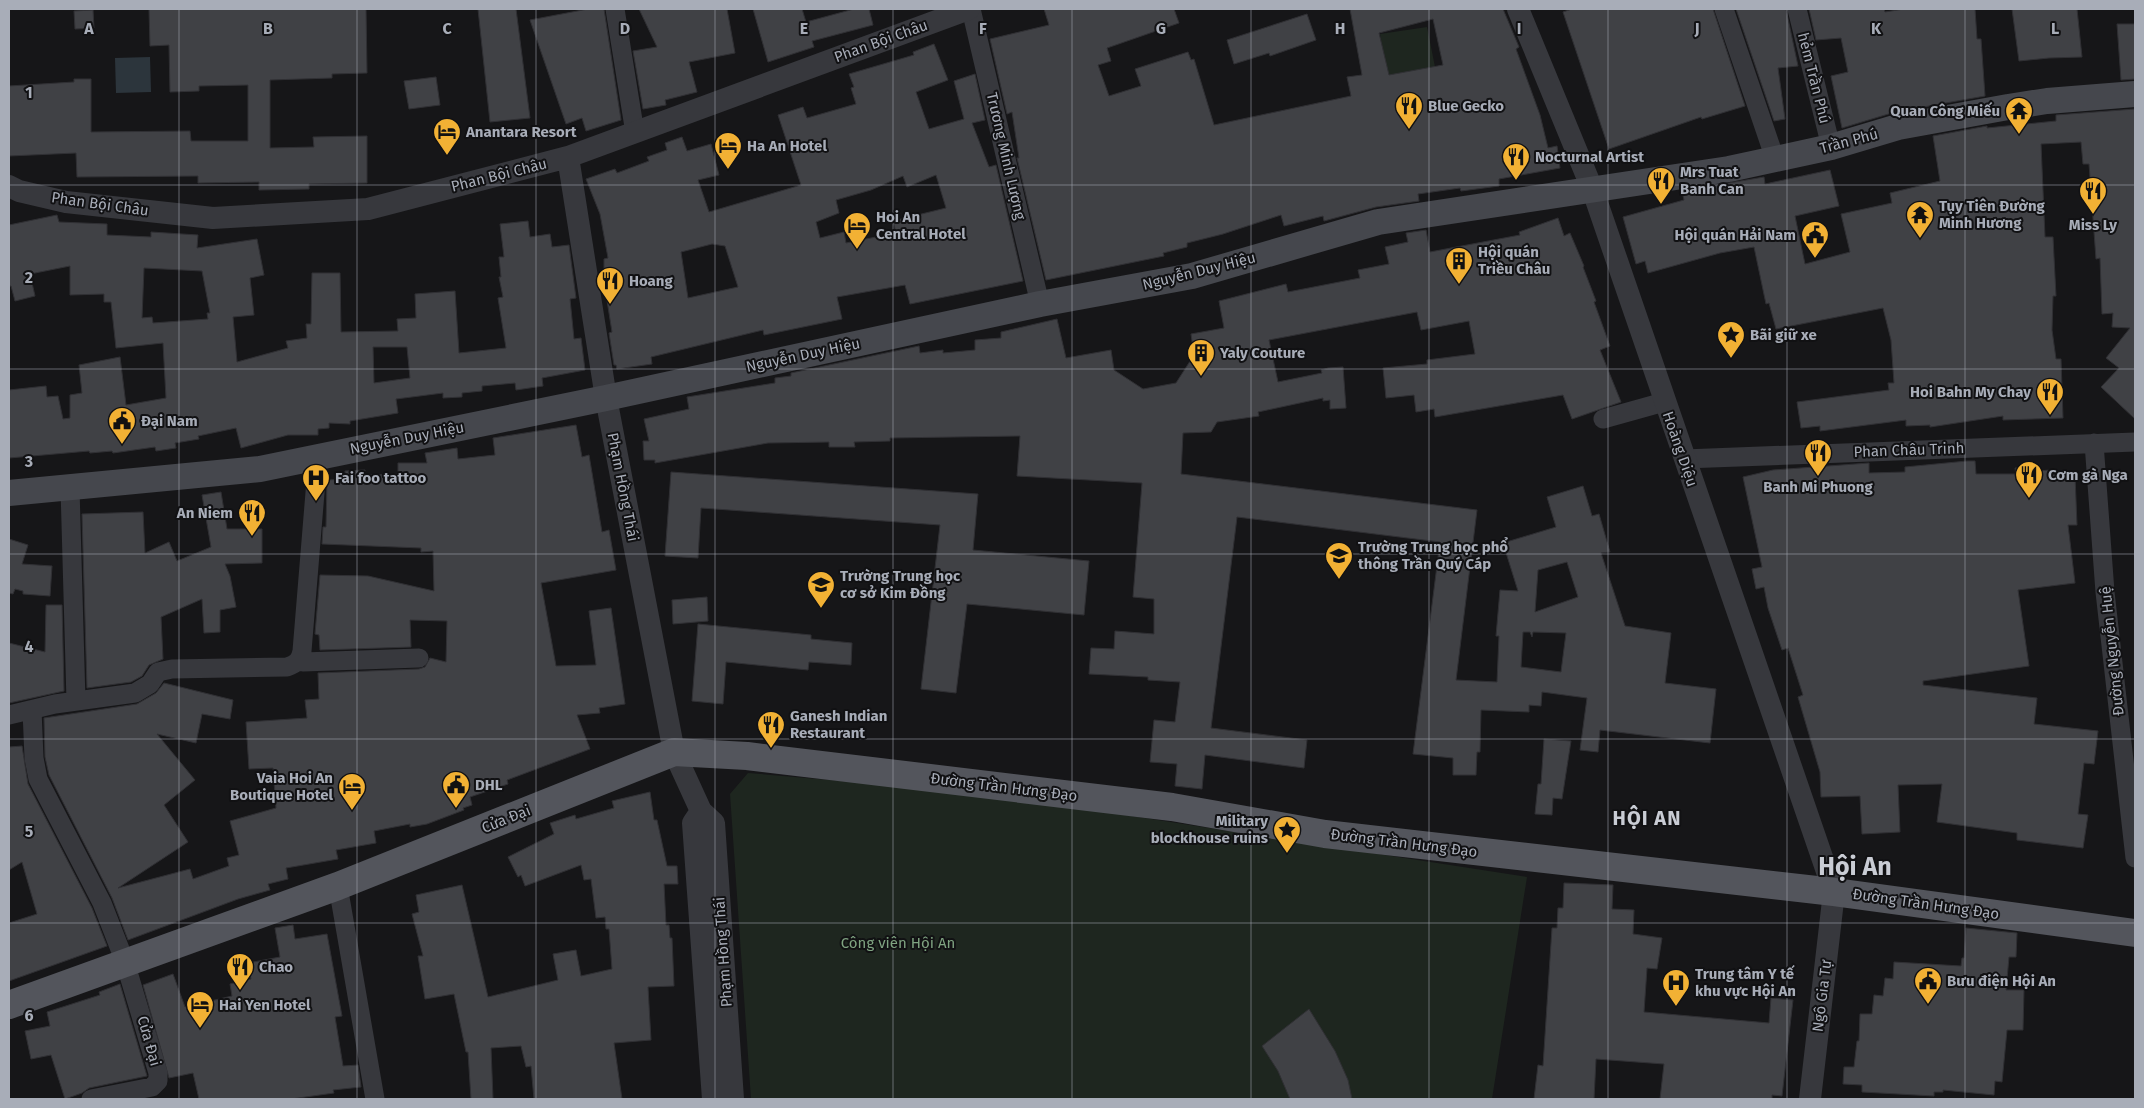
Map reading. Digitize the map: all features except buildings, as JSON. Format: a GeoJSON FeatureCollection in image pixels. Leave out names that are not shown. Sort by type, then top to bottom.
{"type":"FeatureCollection","features":[{"type":"Feature","properties":{"kind":"main road","name":"Trần Phú"},"geometry":{"type":"LineString","coordinates":[[1593,191],[1729,169],[1831,147],[1898,127],[2008,107],[2047,101],[2135,94]]}},
{"type":"Feature","properties":{"kind":"main road","name":"Nguyễn Duy Hiệu"},"geometry":{"type":"LineString","coordinates":[[9,493],[260,469],[606,398],[1040,304],[1192,276],[1378,222],[1593,191]]}},
{"type":"Feature","properties":{"kind":"main road","name":"Cửa Đại"},"geometry":{"type":"LineString","coordinates":[[9,1005],[338,886],[674,752]]}},
{"type":"Feature","properties":{"kind":"main road","name":"Đường Trần Hưng Đạo"},"geometry":{"type":"LineString","coordinates":[[674,752],[747,756],[1172,807],[1333,835],[1834,892],[2135,933]]}},
{"type":"Feature","properties":{"kind":"street"},"geometry":{"type":"LineString","coordinates":[[615,9],[635,133]]}},
{"type":"Feature","properties":{"kind":"street","name":"Phan Bội Châu"},"geometry":{"type":"LineString","coordinates":[[9,186],[66,202],[213,218],[368,209],[568,157],[970,9]]}},
{"type":"Feature","properties":{"kind":"street","name":"Trương Minh Lượng"},"geometry":{"type":"LineString","coordinates":[[970,9],[1040,304]]}},
{"type":"Feature","properties":{"kind":"street","name":"Hoàng Diệu"},"geometry":{"type":"LineString","coordinates":[[1520,9],[1593,191],[1834,892]]}},
{"type":"Feature","properties":{"kind":"street"},"geometry":{"type":"LineString","coordinates":[[1724,9],[1775,159]]}},
{"type":"Feature","properties":{"kind":"street","name":"hẻm Trần Phú"},"geometry":{"type":"LineString","coordinates":[[1797,9],[1831,147]]}},
{"type":"Feature","properties":{"kind":"street","name":"Phạm Hồng Thái"},"geometry":{"type":"LineString","coordinates":[[568,157],[606,398],[674,752],[700,811],[693,823],[723,1091]]}},
{"type":"Feature","properties":{"kind":"street"},"geometry":{"type":"LineString","coordinates":[[1603,419],[1664,402]]}},
{"type":"Feature","properties":{"kind":"street","name":"Phan Châu Trinh"},"geometry":{"type":"LineString","coordinates":[[1684,459],[2135,442]]}},
{"type":"Feature","properties":{"kind":"street","name":"Đường Nguyễn Huệ"},"geometry":{"type":"LineString","coordinates":[[2094,443],[2105,592],[2135,858]]}},
{"type":"Feature","properties":{"kind":"street"},"geometry":{"type":"LineString","coordinates":[[300,659],[318,456]]}},
{"type":"Feature","properties":{"kind":"street"},"geometry":{"type":"LineString","coordinates":[[70,488],[76,701]]}},
{"type":"Feature","properties":{"kind":"street"},"geometry":{"type":"LineString","coordinates":[[300,659],[303,662],[418,658]]}},
{"type":"Feature","properties":{"kind":"street"},"geometry":{"type":"LineString","coordinates":[[9,715],[76,701],[135,693],[150,684],[158,672],[172,668],[287,667],[300,659]]}},
{"type":"Feature","properties":{"kind":"street"},"geometry":{"type":"LineString","coordinates":[[32,710],[32,738],[38,779],[102,903],[125,962]]}},
{"type":"Feature","properties":{"kind":"street"},"geometry":{"type":"LineString","coordinates":[[338,886],[375,1099]]}},
{"type":"Feature","properties":{"kind":"street","name":"Ngô Gia Tự"},"geometry":{"type":"LineString","coordinates":[[1810,1099],[1834,892]]}},
{"type":"Feature","properties":{"kind":"street","name":"Cửa Đại"},"geometry":{"type":"LineString","coordinates":[[91,1099],[152,1086],[159,1079],[125,962]]}},
{"type":"Feature","properties":{"kind":"green space"},"geometry":{"type":"Polygon","coordinates":[[[1427,27],[1435,67],[1386,76],[1380,34],[1427,27]]]}},
{"type":"Feature","properties":{"kind":"green space","name":"Công viên Hội An"},"geometry":{"type":"Polygon","coordinates":[[[748,773],[983,793],[1527,877],[1492,1099],[751,1099],[730,794],[748,773]]]}},
{"type":"Feature","properties":{"kind":"shaded area"},"geometry":{"type":"Polygon","coordinates":[[[150,57],[151,92],[116,93],[115,58],[150,57]]]}},
{"type":"Feature","properties":{"kind":"place","name":"Blue Gecko"},"geometry":{"type":"Point","coordinates":[1409,130]}},
{"type":"Feature","properties":{"kind":"place","name":"Quan Công Miếu"},"geometry":{"type":"Point","coordinates":[2019,135]}},
{"type":"Feature","properties":{"kind":"place","name":"Anantara Resort"},"geometry":{"type":"Point","coordinates":[447,156]}},
{"type":"Feature","properties":{"kind":"place","name":"Ha An Hotel"},"geometry":{"type":"Point","coordinates":[728,170]}},
{"type":"Feature","properties":{"kind":"place","name":"Nocturnal Artist"},"geometry":{"type":"Point","coordinates":[1516,181]}},
{"type":"Feature","properties":{"kind":"place","name":"Mrs Tuat Banh Can"},"geometry":{"type":"Point","coordinates":[1661,205]}},
{"type":"Feature","properties":{"kind":"place","name":"Miss Ly"},"geometry":{"type":"Point","coordinates":[2093,215]}},
{"type":"Feature","properties":{"kind":"place","name":"Tụy Tiên Đường Minh Hương"},"geometry":{"type":"Point","coordinates":[1920,239]}},
{"type":"Feature","properties":{"kind":"place","name":"Hoi An Central Hotel"},"geometry":{"type":"Point","coordinates":[857,250]}},
{"type":"Feature","properties":{"kind":"place","name":"Hội quán Hải Nam"},"geometry":{"type":"Point","coordinates":[1815,259]}},
{"type":"Feature","properties":{"kind":"place","name":"Hội quán Triều Châu"},"geometry":{"type":"Point","coordinates":[1459,285]}},
{"type":"Feature","properties":{"kind":"place","name":"Hoang"},"geometry":{"type":"Point","coordinates":[610,305]}},
{"type":"Feature","properties":{"kind":"place","name":"Bãi giữ xe"},"geometry":{"type":"Point","coordinates":[1731,359]}},
{"type":"Feature","properties":{"kind":"place","name":"Yaly Couture"},"geometry":{"type":"Point","coordinates":[1201,377]}},
{"type":"Feature","properties":{"kind":"place","name":"Hoi Bahn My Chay"},"geometry":{"type":"Point","coordinates":[2050,416]}},
{"type":"Feature","properties":{"kind":"place","name":"Đại Nam"},"geometry":{"type":"Point","coordinates":[122,445]}},
{"type":"Feature","properties":{"kind":"place","name":"Banh Mi Phuong"},"geometry":{"type":"Point","coordinates":[1818,477]}},
{"type":"Feature","properties":{"kind":"place","name":"Cơm gà Nga"},"geometry":{"type":"Point","coordinates":[2029,499]}},
{"type":"Feature","properties":{"kind":"place","name":"Fai foo tattoo"},"geometry":{"type":"Point","coordinates":[316,502]}},
{"type":"Feature","properties":{"kind":"place","name":"An Niem"},"geometry":{"type":"Point","coordinates":[252,537]}},
{"type":"Feature","properties":{"kind":"place","name":"Trường Trung học phổ thông Trần Quý Cáp"},"geometry":{"type":"Point","coordinates":[1339,580]}},
{"type":"Feature","properties":{"kind":"place","name":"Trường Trung học cơ sở Kim Đồng"},"geometry":{"type":"Point","coordinates":[821,609]}},
{"type":"Feature","properties":{"kind":"place","name":"Ganesh Indian Restaurant"},"geometry":{"type":"Point","coordinates":[771,749]}},
{"type":"Feature","properties":{"kind":"place","name":"DHL"},"geometry":{"type":"Point","coordinates":[456,809]}},
{"type":"Feature","properties":{"kind":"place","name":"Vaia Hoi An Boutique Hotel"},"geometry":{"type":"Point","coordinates":[352,811]}},
{"type":"Feature","properties":{"kind":"place","name":"Military blockhouse ruins"},"geometry":{"type":"Point","coordinates":[1287,854]}},
{"type":"Feature","properties":{"kind":"place","name":"Chao"},"geometry":{"type":"Point","coordinates":[240,991]}},
{"type":"Feature","properties":{"kind":"place","name":"Bưu điện Hội An"},"geometry":{"type":"Point","coordinates":[1928,1005]}},
{"type":"Feature","properties":{"kind":"place","name":"Trung tâm Y tế khu vực Hội An"},"geometry":{"type":"Point","coordinates":[1676,1007]}},
{"type":"Feature","properties":{"kind":"place","name":"Hai Yen Hotel"},"geometry":{"type":"Point","coordinates":[200,1029]}},
{"type":"Feature","properties":{"kind":"district","name":"HỘI AN"},"geometry":{"type":"Point","coordinates":[1647,818]}},
{"type":"Feature","properties":{"kind":"district","name":"Hội An"},"geometry":{"type":"Point","coordinates":[1855,867]}}]}
